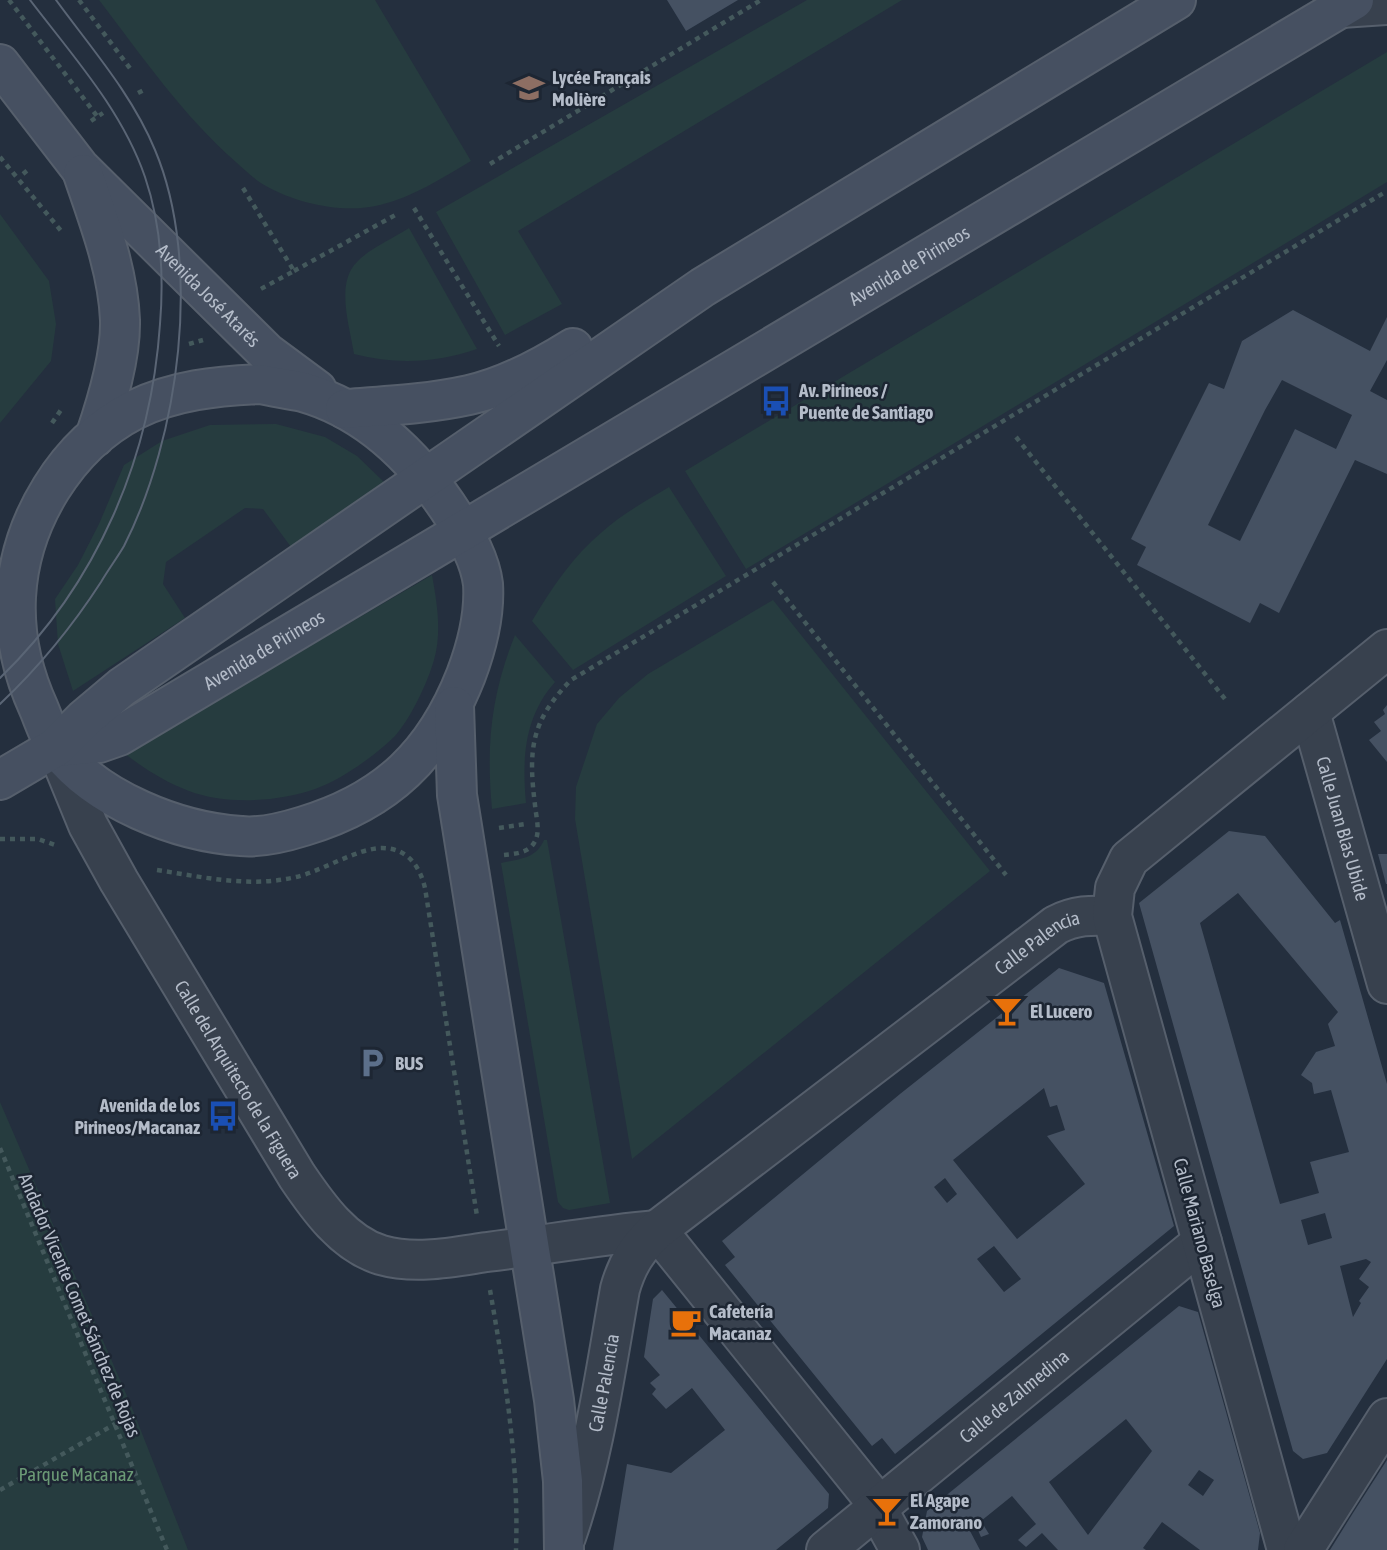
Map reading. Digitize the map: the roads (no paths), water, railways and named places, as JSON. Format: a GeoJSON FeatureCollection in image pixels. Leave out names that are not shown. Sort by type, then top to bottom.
{"type":"FeatureCollection","features":[{"type":"Feature","properties":{"kind":"main road"},"geometry":{"type":"LineString","coordinates":[[0,780],[56,747],[122,687],[703,287],[1176,0]]}},
{"type":"Feature","properties":{"kind":"main road","name":"Avenida de Pirineos"},"geometry":{"type":"LineString","coordinates":[[56,747],[99,743],[119,736],[1348,4]]}},
{"type":"Feature","properties":{"kind":"main road","name":"Avenida José Atarés"},"geometry":{"type":"LineString","coordinates":[[0,64],[80,168],[267,353],[345,409]]}},
{"type":"Feature","properties":{"kind":"main road","name":"Avenida José Atarés"},"geometry":{"type":"LineString","coordinates":[[80,168],[114,272],[120,323],[107,402],[95,437]]}},
{"type":"Feature","properties":{"kind":"main road"},"geometry":{"type":"LineString","coordinates":[[345,409],[471,395],[519,378],[608,327],[703,287]]}},
{"type":"Feature","properties":{"kind":"main road"},"geometry":{"type":"LineString","coordinates":[[260,384],[303,393],[345,409],[389,438],[425,477],[463,531],[475,554],[482,581],[482,615],[474,655],[454,706],[440,731],[400,776],[355,807],[319,822],[286,832],[244,837],[203,832],[164,821],[119,800],[81,772],[56,747],[26,680],[18,640],[16,598],[22,556],[38,511],[63,471],[95,437],[141,408],[172,396],[215,386],[260,384]]}},
{"type":"Feature","properties":{"kind":"main road"},"geometry":{"type":"LineString","coordinates":[[454,706],[457,794],[559,1440],[565,1521],[564,1546]]}},
{"type":"Feature","properties":{"kind":"street"},"geometry":{"type":"LineString","coordinates":[[1348,4],[1387,5]]}},
{"type":"Feature","properties":{"kind":"street"},"geometry":{"type":"LineString","coordinates":[[1112,916],[1115,888],[1129,859],[1387,649]]}},
{"type":"Feature","properties":{"kind":"street","name":"Calle Juan Blas Ubide"},"geometry":{"type":"LineString","coordinates":[[1310,712],[1387,984]]}},
{"type":"Feature","properties":{"kind":"street","name":"Calle del Arquitecto de la Figuera"},"geometry":{"type":"LineString","coordinates":[[56,747],[88,825],[119,881],[297,1176],[330,1221],[364,1248],[381,1255],[421,1259],[530,1247]]}},
{"type":"Feature","properties":{"kind":"street","name":"Calle Palencia"},"geometry":{"type":"LineString","coordinates":[[564,1546],[592,1450],[620,1289],[632,1258],[640,1246],[657,1230],[1056,925],[1069,918],[1084,915],[1112,916]]}},
{"type":"Feature","properties":{"kind":"street","name":"Calle Mariano Baselga"},"geometry":{"type":"LineString","coordinates":[[1112,916],[1287,1550]]}},
{"type":"Feature","properties":{"kind":"street"},"geometry":{"type":"LineString","coordinates":[[657,1230],[864,1486],[900,1550]]}},
{"type":"Feature","properties":{"kind":"street","name":"Calle Palencia"},"geometry":{"type":"LineString","coordinates":[[530,1247],[657,1230]]}},
{"type":"Feature","properties":{"kind":"street","name":"Calle de Zalmedina"},"geometry":{"type":"LineString","coordinates":[[826,1550],[1202,1242]]}},
{"type":"Feature","properties":{"kind":"street"},"geometry":{"type":"LineString","coordinates":[[1303,1550],[1387,1418]]}},
{"type":"Feature","properties":{"kind":"tram line"},"geometry":{"type":"LineString","coordinates":[[0,678],[65,602],[91,560],[113,516],[145,423],[155,374],[161,306],[161,268],[155,213],[135,152],[95,84],[30,0]]}},
{"type":"Feature","properties":{"kind":"tram line"},"geometry":{"type":"LineString","coordinates":[[0,704],[67,631],[124,546],[143,503],[159,455],[171,403],[178,350],[181,297],[178,245],[170,195],[155,150],[146,129],[123,91],[56,0]]}},
{"type":"Feature","properties":{"kind":"place","name":"Lycée Français Molière"},"geometry":{"type":"Point","coordinates":[529,88]}},
{"type":"Feature","properties":{"kind":"place","name":"Av. Pirineos / Puente de Santiago"},"geometry":{"type":"Point","coordinates":[776,401]}},
{"type":"Feature","properties":{"kind":"place","name":"El Lucero"},"geometry":{"type":"Point","coordinates":[1007,1011]}},
{"type":"Feature","properties":{"kind":"place","name":"BUS"},"geometry":{"type":"Point","coordinates":[372,1063]}},
{"type":"Feature","properties":{"kind":"place","name":"Avenida de los Pirineos/Macanaz"},"geometry":{"type":"Point","coordinates":[223,1116]}},
{"type":"Feature","properties":{"kind":"place","name":"Cafetería Macanaz"},"geometry":{"type":"Point","coordinates":[686,1322]}},
{"type":"Feature","properties":{"kind":"place","name":"El Agape Zamorano"},"geometry":{"type":"Point","coordinates":[887,1511]}},
{"type":"Feature","properties":{"kind":"park label","name":"Parque Macanaz"},"geometry":{"type":"Point","coordinates":[76,1474]}}]}
